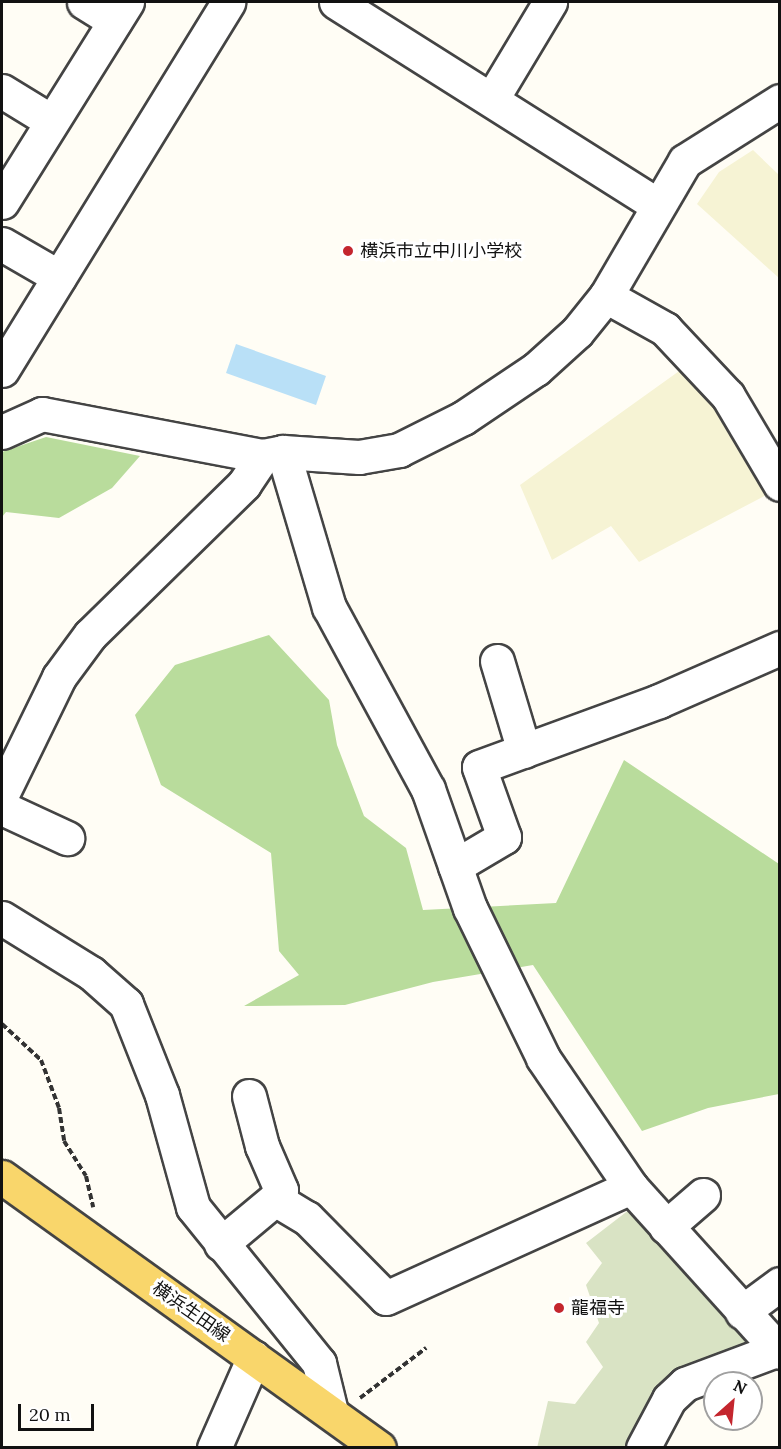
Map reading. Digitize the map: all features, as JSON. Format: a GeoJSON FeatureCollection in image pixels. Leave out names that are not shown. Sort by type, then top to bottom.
{"type":"FeatureCollection","features":[{"type":"Feature","properties":{"kind":"main road","name":"横浜生田線"},"geometry":{"type":"LineString","coordinates":[[2,1177],[254,1357],[341,1408],[380,1448]]}},
{"type":"Feature","properties":{"kind":"street"},"geometry":{"type":"LineString","coordinates":[[2,202],[121,11],[84,2]]}},
{"type":"Feature","properties":{"kind":"street"},"geometry":{"type":"LineString","coordinates":[[2,370],[228,2]]}},
{"type":"Feature","properties":{"kind":"street"},"geometry":{"type":"LineString","coordinates":[[336,2],[493,97],[657,205]]}},
{"type":"Feature","properties":{"kind":"street"},"geometry":{"type":"LineString","coordinates":[[493,97],[550,2]]}},
{"type":"Feature","properties":{"kind":"street"},"geometry":{"type":"LineString","coordinates":[[2,92],[51,121]]}},
{"type":"Feature","properties":{"kind":"street"},"geometry":{"type":"LineString","coordinates":[[2,432],[42,414],[273,454],[359,457],[399,450],[462,418],[536,369],[606,296],[657,205],[685,161],[780,101]]}},
{"type":"Feature","properties":{"kind":"street"},"geometry":{"type":"LineString","coordinates":[[2,244],[59,277]]}},
{"type":"Feature","properties":{"kind":"street"},"geometry":{"type":"LineString","coordinates":[[606,296],[673,337],[728,396],[780,484]]}},
{"type":"Feature","properties":{"kind":"street"},"geometry":{"type":"LineString","coordinates":[[2,794],[59,677],[90,635],[273,454]]}},
{"type":"Feature","properties":{"kind":"street"},"geometry":{"type":"LineString","coordinates":[[273,454],[329,607],[428,789],[455,866],[543,1058],[631,1187],[778,1351],[684,1384],[669,1399],[643,1448]]}},
{"type":"Feature","properties":{"kind":"street"},"geometry":{"type":"LineString","coordinates":[[455,866],[504,837],[478,767],[524,751],[780,648]]}},
{"type":"Feature","properties":{"kind":"street"},"geometry":{"type":"LineString","coordinates":[[497,661],[524,751]]}},
{"type":"Feature","properties":{"kind":"street"},"geometry":{"type":"LineString","coordinates":[[2,808],[67,838]]}},
{"type":"Feature","properties":{"kind":"street"},"geometry":{"type":"LineString","coordinates":[[2,918],[92,973],[126,1004],[162,1095],[193,1207],[319,1363],[341,1408]]}},
{"type":"Feature","properties":{"kind":"street"},"geometry":{"type":"LineString","coordinates":[[221,1244],[275,1199],[282,1190],[262,1146],[249,1096]]}},
{"type":"Feature","properties":{"kind":"street"},"geometry":{"type":"LineString","coordinates":[[275,1199],[307,1218],[386,1298],[631,1187]]}},
{"type":"Feature","properties":{"kind":"street"},"geometry":{"type":"LineString","coordinates":[[666,1227],[703,1195]]}},
{"type":"Feature","properties":{"kind":"street"},"geometry":{"type":"LineString","coordinates":[[742,1312],[780,1284]]}},
{"type":"Feature","properties":{"kind":"street"},"geometry":{"type":"LineString","coordinates":[[214,1448],[254,1357]]}},
{"type":"Feature","properties":{"kind":"path"},"geometry":{"type":"LineString","coordinates":[[2,1024],[41,1060],[59,1108],[64,1141],[86,1176],[93,1202],[89,1240]]}},
{"type":"Feature","properties":{"kind":"path"},"geometry":{"type":"LineString","coordinates":[[341,1408],[426,1348]]}},
{"type":"Feature","properties":{"kind":"shaded area"},"geometry":{"type":"Polygon","coordinates":[[[753,150],[779,175],[779,278],[697,204],[719,172],[753,150]]]}},
{"type":"Feature","properties":{"kind":"shaded area"},"geometry":{"type":"Polygon","coordinates":[[[682,369],[728,417],[770,493],[639,562],[611,526],[552,560],[520,485],[682,369]]]}},
{"type":"Feature","properties":{"kind":"green space"},"geometry":{"type":"Polygon","coordinates":[[[46,437],[140,456],[112,488],[59,518],[6,512],[2,517],[2,452],[46,437]]]}},
{"type":"Feature","properties":{"kind":"green space"},"geometry":{"type":"Polygon","coordinates":[[[269,635],[329,700],[337,745],[364,816],[406,848],[423,910],[556,903],[624,760],[779,864],[779,1094],[708,1108],[642,1131],[533,965],[433,982],[345,1005],[244,1006],[299,975],[279,951],[271,853],[161,785],[135,715],[175,665],[269,635]]]}},
{"type":"Feature","properties":{"kind":"green space"},"geometry":{"type":"Polygon","coordinates":[[[634,1206],[750,1339],[716,1371],[703,1371],[703,1384],[636,1447],[537,1448],[548,1401],[575,1404],[603,1367],[586,1342],[599,1323],[586,1285],[602,1263],[586,1243],[634,1206]]]}},
{"type":"Feature","properties":{"kind":"water"},"geometry":{"type":"Polygon","coordinates":[[[236,344],[326,376],[316,405],[226,373],[236,344]]]}},
{"type":"Feature","properties":{"kind":"place","name":"横浜市立中川小学校"},"geometry":{"type":"Point","coordinates":[348,251]}},
{"type":"Feature","properties":{"kind":"place","name":"龍福寺"},"geometry":{"type":"Point","coordinates":[559,1308]}}]}
